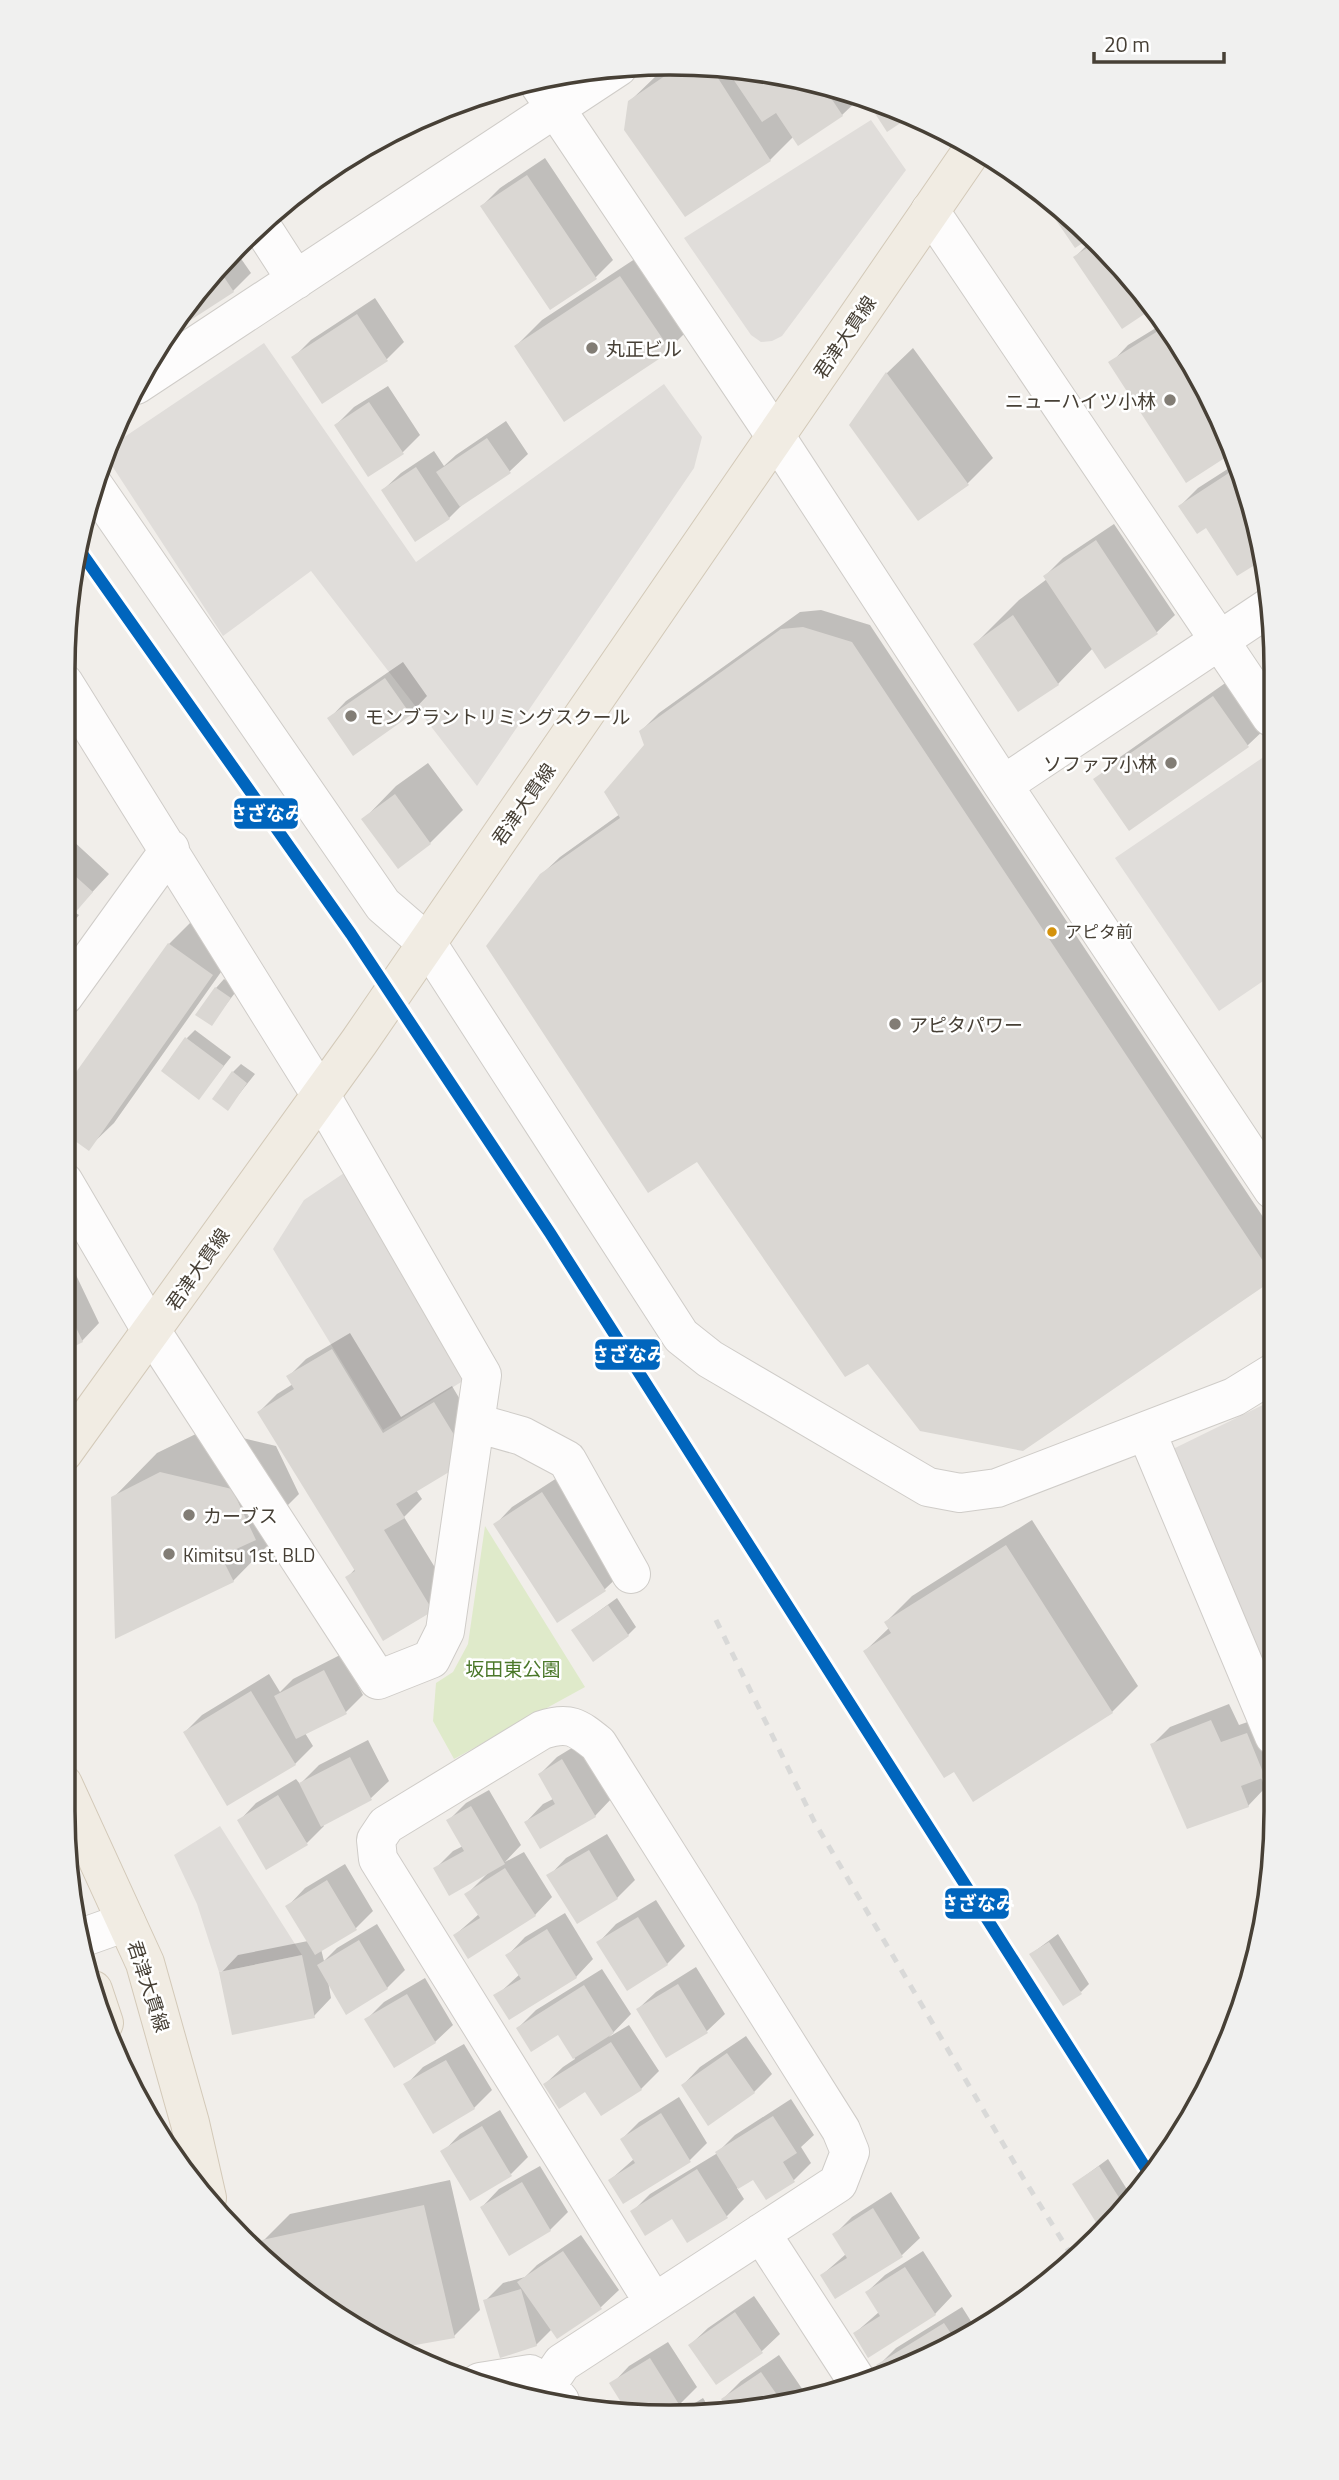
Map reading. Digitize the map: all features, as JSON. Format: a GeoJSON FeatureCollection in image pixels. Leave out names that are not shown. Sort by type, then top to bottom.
{"type":"FeatureCollection","features":[{"type":"Feature","properties":{"kind":"main road","name":"君津大貫線"},"geometry":{"type":"LineString","coordinates":[[75,1438],[359,1042],[968,156]]}},
{"type":"Feature","properties":{"kind":"main road","name":"君津大貫線"},"geometry":{"type":"LineString","coordinates":[[75,1810],[145,1963],[202,2177]]}},
{"type":"Feature","properties":{"kind":"street"},"geometry":{"type":"LineString","coordinates":[[155,373],[296,279],[546,94],[575,83]]}},
{"type":"Feature","properties":{"kind":"street"},"geometry":{"type":"LineString","coordinates":[[546,94],[1264,1176]]}},
{"type":"Feature","properties":{"kind":"street"},"geometry":{"type":"LineString","coordinates":[[930,211],[1264,707]]}},
{"type":"Feature","properties":{"kind":"street"},"geometry":{"type":"LineString","coordinates":[[266,234],[296,279]]}},
{"type":"Feature","properties":{"kind":"street"},"geometry":{"type":"LineString","coordinates":[[101,496],[383,905],[427,943],[681,1336],[710,1359],[928,1487],[960,1493],[997,1488],[1234,1397],[1264,1379]]}},
{"type":"Feature","properties":{"kind":"street"},"geometry":{"type":"LineString","coordinates":[[1003,785],[1261,613]]}},
{"type":"Feature","properties":{"kind":"street"},"geometry":{"type":"LineString","coordinates":[[75,700],[320,1094],[482,1375],[445,1631],[431,1659],[378,1680],[152,1332],[75,1201]]}},
{"type":"Feature","properties":{"kind":"street"},"geometry":{"type":"LineString","coordinates":[[75,981],[170,849]]}},
{"type":"Feature","properties":{"kind":"street"},"geometry":{"type":"LineString","coordinates":[[476,1423],[522,1436],[567,1460],[631,1574]]}},
{"type":"Feature","properties":{"kind":"street"},"geometry":{"type":"LineString","coordinates":[[1146,1431],[1264,1712]]}},
{"type":"Feature","properties":{"kind":"street"},"geometry":{"type":"LineString","coordinates":[[498,2379],[530,2374],[554,2393],[562,2363],[654,2303],[761,2233],[838,2183],[850,2152],[841,2130],[598,1744],[580,1730],[561,1724],[542,1730],[386,1825],[376,1840],[378,1859],[654,2303]]}},
{"type":"Feature","properties":{"kind":"street"},"geometry":{"type":"LineString","coordinates":[[89,1935],[126,1922]]}},
{"type":"Feature","properties":{"kind":"street"},"geometry":{"type":"LineString","coordinates":[[761,2233],[853,2375]]}},
{"type":"Feature","properties":{"kind":"green space","name":"坂田東公園"},"geometry":{"type":"Polygon","coordinates":[[[485,1526],[585,1687],[454,1759],[433,1721],[436,1683],[453,1672],[468,1644],[485,1526]]]}},
{"type":"Feature","properties":{"kind":"shaded area"},"geometry":{"type":"Polygon","coordinates":[[[871,120],[906,170],[782,336],[761,342],[751,335],[684,238],[871,120]]]}},
{"type":"Feature","properties":{"kind":"shaded area"},"geometry":{"type":"Polygon","coordinates":[[[264,343],[416,562],[664,384],[702,437],[694,468],[477,786],[311,571],[223,636],[112,465],[121,439],[264,343]]]}},
{"type":"Feature","properties":{"kind":"shaded area"},"geometry":{"type":"Polygon","coordinates":[[[1264,757],[1264,980],[1219,1011],[1115,858],[1264,757]]]}},
{"type":"Feature","properties":{"kind":"shaded area"},"geometry":{"type":"Polygon","coordinates":[[[350,1169],[476,1373],[383,1430],[273,1249],[304,1200],[350,1169]]]}},
{"type":"Feature","properties":{"kind":"shaded area"},"geometry":{"type":"Polygon","coordinates":[[[1264,1404],[1264,1667],[1172,1458],[1175,1448],[1264,1404]]]}},
{"type":"Feature","properties":{"kind":"shaded area"},"geometry":{"type":"Polygon","coordinates":[[[220,1826],[302,1955],[219,1972],[197,1904],[174,1855],[220,1826]]]}},
{"type":"Feature","properties":{"kind":"building"},"geometry":{"type":"Polygon","coordinates":[[[666,75],[718,78],[771,161],[685,217],[624,130],[628,101],[666,75]]]}},
{"type":"Feature","properties":{"kind":"building"},"geometry":{"type":"Polygon","coordinates":[[[733,79],[831,97],[843,116],[798,146],[776,113],[762,122],[733,79]]]}},
{"type":"Feature","properties":{"kind":"building"},"geometry":{"type":"Polygon","coordinates":[[[874,112],[902,122],[887,132],[874,112]]]}},
{"type":"Feature","properties":{"kind":"building"},"geometry":{"type":"Polygon","coordinates":[[[527,175],[597,279],[550,310],[480,206],[527,175]]]}},
{"type":"Feature","properties":{"kind":"building"},"geometry":{"type":"Polygon","coordinates":[[[1054,217],[1083,243],[1075,248],[1054,217]]]}},
{"type":"Feature","properties":{"kind":"building"},"geometry":{"type":"Polygon","coordinates":[[[1088,247],[1145,314],[1122,329],[1073,257],[1088,247]]]}},
{"type":"Feature","properties":{"kind":"building","name":"丸正ビル"},"geometry":{"type":"Polygon","coordinates":[[[620,276],[671,351],[564,422],[514,346],[620,276]]]}},
{"type":"Feature","properties":{"kind":"building"},"geometry":{"type":"Polygon","coordinates":[[[224,277],[234,292],[188,322],[224,277]]]}},
{"type":"Feature","properties":{"kind":"building"},"geometry":{"type":"Polygon","coordinates":[[[357,314],[388,361],[322,404],[291,357],[357,314]]]}},
{"type":"Feature","properties":{"kind":"building","name":"ニューハイツ小林"},"geometry":{"type":"Polygon","coordinates":[[[1158,331],[1184,372],[1225,458],[1186,483],[1108,362],[1158,331]]]}},
{"type":"Feature","properties":{"kind":"building"},"geometry":{"type":"Polygon","coordinates":[[[886,372],[969,485],[918,521],[849,425],[886,372]]]}},
{"type":"Feature","properties":{"kind":"building"},"geometry":{"type":"Polygon","coordinates":[[[369,402],[404,454],[368,477],[334,425],[369,402]]]}},
{"type":"Feature","properties":{"kind":"building"},"geometry":{"type":"Polygon","coordinates":[[[487,438],[511,473],[460,507],[436,472],[487,438]]]}},
{"type":"Feature","properties":{"kind":"building"},"geometry":{"type":"Polygon","coordinates":[[[416,467],[450,519],[415,542],[381,490],[416,467]]]}},
{"type":"Feature","properties":{"kind":"building"},"geometry":{"type":"Polygon","coordinates":[[[1230,472],[1244,516],[1254,565],[1237,576],[1206,528],[1197,534],[1178,506],[1230,472]]]}},
{"type":"Feature","properties":{"kind":"building"},"geometry":{"type":"Polygon","coordinates":[[[1096,540],[1158,634],[1105,669],[1043,576],[1096,540]]]}},
{"type":"Feature","properties":{"kind":"building"},"geometry":{"type":"Polygon","coordinates":[[[1013,615],[1059,685],[1018,712],[973,644],[1013,615]]]}},
{"type":"Feature","properties":{"kind":"building"},"geometry":{"type":"Polygon","coordinates":[[[803,627],[852,642],[1264,1262],[1264,1286],[1023,1451],[920,1431],[868,1364],[845,1377],[697,1162],[648,1193],[486,946],[540,874],[620,818],[604,792],[644,745],[639,731],[781,629],[803,627]]]}},
{"type":"Feature","properties":{"kind":"building"},"geometry":{"type":"Polygon","coordinates":[[[385,678],[411,715],[353,756],[327,718],[385,678]]]}},
{"type":"Feature","properties":{"kind":"building","name":"ソファア小林"},"geometry":{"type":"Polygon","coordinates":[[[1213,696],[1249,747],[1129,831],[1093,779],[1213,696]]]}},
{"type":"Feature","properties":{"kind":"building"},"geometry":{"type":"Polygon","coordinates":[[[395,794],[431,844],[398,869],[361,819],[395,794]]]}},
{"type":"Feature","properties":{"kind":"building"},"geometry":{"type":"Polygon","coordinates":[[[75,876],[93,892],[75,913],[75,876]]]}},
{"type":"Feature","properties":{"kind":"building"},"geometry":{"type":"Polygon","coordinates":[[[168,943],[213,975],[89,1151],[75,1141],[75,1074],[168,943]]]}},
{"type":"Feature","properties":{"kind":"building"},"geometry":{"type":"Polygon","coordinates":[[[215,987],[231,998],[212,1026],[195,1015],[215,987]]]}},
{"type":"Feature","properties":{"kind":"building"},"geometry":{"type":"Polygon","coordinates":[[[185,1037],[224,1066],[199,1100],[161,1071],[185,1037]]]}},
{"type":"Feature","properties":{"kind":"building"},"geometry":{"type":"Polygon","coordinates":[[[232,1071],[247,1083],[228,1111],[212,1099],[232,1071]]]}},
{"type":"Feature","properties":{"kind":"building"},"geometry":{"type":"Polygon","coordinates":[[[75,1326],[83,1342],[75,1346],[75,1326]]]}},
{"type":"Feature","properties":{"kind":"building"},"geometry":{"type":"Polygon","coordinates":[[[332,1349],[383,1433],[434,1402],[464,1451],[459,1466],[396,1504],[405,1518],[384,1530],[433,1611],[383,1641],[345,1577],[355,1571],[257,1412],[294,1389],[286,1376],[332,1349]]]}},
{"type":"Feature","properties":{"kind":"building","name":"Kimitsu 1st. BLD"},"geometry":{"type":"Polygon","coordinates":[[[160,1472],[232,1489],[256,1540],[221,1556],[234,1582],[115,1639],[111,1497],[160,1472]]]}},
{"type":"Feature","properties":{"kind":"building"},"geometry":{"type":"Polygon","coordinates":[[[542,1492],[606,1591],[557,1623],[493,1524],[542,1492]]]}},
{"type":"Feature","properties":{"kind":"building"},"geometry":{"type":"Polygon","coordinates":[[[1006,1545],[1113,1713],[973,1802],[954,1772],[944,1778],[863,1651],[891,1633],[884,1622],[1006,1545]]]}},
{"type":"Feature","properties":{"kind":"building"},"geometry":{"type":"Polygon","coordinates":[[[608,1605],[629,1636],[593,1662],[571,1630],[608,1605]]]}},
{"type":"Feature","properties":{"kind":"building"},"geometry":{"type":"Polygon","coordinates":[[[324,1670],[347,1714],[296,1739],[274,1696],[324,1670]]]}},
{"type":"Feature","properties":{"kind":"building"},"geometry":{"type":"Polygon","coordinates":[[[251,1691],[296,1765],[227,1806],[183,1732],[251,1691]]]}},
{"type":"Feature","properties":{"kind":"building"},"geometry":{"type":"Polygon","coordinates":[[[1211,1720],[1221,1742],[1247,1733],[1264,1777],[1241,1786],[1249,1807],[1187,1829],[1150,1744],[1211,1720]]]}},
{"type":"Feature","properties":{"kind":"building"},"geometry":{"type":"Polygon","coordinates":[[[350,1757],[372,1800],[321,1827],[299,1783],[350,1757]]]}},
{"type":"Feature","properties":{"kind":"building"},"geometry":{"type":"Polygon","coordinates":[[[562,1759],[596,1817],[540,1849],[524,1822],[555,1804],[538,1774],[562,1759]]]}},
{"type":"Feature","properties":{"kind":"building"},"geometry":{"type":"Polygon","coordinates":[[[278,1795],[308,1845],[266,1870],[237,1820],[278,1795]]]}},
{"type":"Feature","properties":{"kind":"building"},"geometry":{"type":"Polygon","coordinates":[[[471,1806],[505,1864],[449,1896],[433,1868],[464,1851],[446,1820],[471,1806]]]}},
{"type":"Feature","properties":{"kind":"building"},"geometry":{"type":"Polygon","coordinates":[[[589,1850],[618,1899],[577,1924],[546,1875],[589,1850]]]}},
{"type":"Feature","properties":{"kind":"building"},"geometry":{"type":"Polygon","coordinates":[[[505,1868],[536,1916],[468,1959],[453,1935],[480,1918],[464,1894],[505,1868]]]}},
{"type":"Feature","properties":{"kind":"building"},"geometry":{"type":"Polygon","coordinates":[[[327,1880],[357,1930],[315,1955],[285,1906],[327,1880]]]}},
{"type":"Feature","properties":{"kind":"building"},"geometry":{"type":"Polygon","coordinates":[[[638,1917],[668,1965],[627,1991],[596,1942],[638,1917]]]}},
{"type":"Feature","properties":{"kind":"building"},"geometry":{"type":"Polygon","coordinates":[[[547,1929],[577,1978],[509,2020],[493,1995],[521,1979],[505,1955],[547,1929]]]}},
{"type":"Feature","properties":{"kind":"building"},"geometry":{"type":"Polygon","coordinates":[[[359,1940],[388,1989],[346,2015],[317,1965],[359,1940]]]}},
{"type":"Feature","properties":{"kind":"building"},"geometry":{"type":"Polygon","coordinates":[[[1049,1942],[1082,1994],[1063,2006],[1029,1954],[1049,1942]]]}},
{"type":"Feature","properties":{"kind":"building"},"geometry":{"type":"Polygon","coordinates":[[[302,1955],[315,2018],[232,2035],[219,1972],[302,1955]]]}},
{"type":"Feature","properties":{"kind":"building"},"geometry":{"type":"Polygon","coordinates":[[[678,1984],[708,2033],[666,2058],[636,2009],[678,1984]]]}},
{"type":"Feature","properties":{"kind":"building"},"geometry":{"type":"Polygon","coordinates":[[[584,1985],[614,2033],[573,2059],[558,2035],[531,2052],[516,2028],[584,1985]]]}},
{"type":"Feature","properties":{"kind":"building"},"geometry":{"type":"Polygon","coordinates":[[[407,1994],[436,2043],[394,2068],[364,2019],[407,1994]]]}},
{"type":"Feature","properties":{"kind":"building"},"geometry":{"type":"Polygon","coordinates":[[[611,2042],[642,2090],[601,2116],[585,2092],[559,2109],[543,2084],[611,2042]]]}},
{"type":"Feature","properties":{"kind":"building"},"geometry":{"type":"Polygon","coordinates":[[[727,2053],[755,2093],[708,2126],[681,2085],[727,2053]]]}},
{"type":"Feature","properties":{"kind":"building"},"geometry":{"type":"Polygon","coordinates":[[[446,2060],[475,2109],[433,2134],[403,2084],[446,2060]]]}},
{"type":"Feature","properties":{"kind":"building"},"geometry":{"type":"Polygon","coordinates":[[[661,2113],[691,2162],[623,2204],[608,2180],[635,2163],[620,2139],[661,2113]]]}},
{"type":"Feature","properties":{"kind":"building"},"geometry":{"type":"Polygon","coordinates":[[[773,2116],[797,2153],[783,2162],[795,2182],[766,2200],[753,2180],[738,2189],[715,2152],[773,2116]]]}},
{"type":"Feature","properties":{"kind":"building"},"geometry":{"type":"Polygon","coordinates":[[[482,2126],[512,2176],[470,2201],[440,2151],[482,2126]]]}},
{"type":"Feature","properties":{"kind":"building"},"geometry":{"type":"Polygon","coordinates":[[[1099,2166],[1119,2198],[1097,2224],[1072,2184],[1099,2166]]]}},
{"type":"Feature","properties":{"kind":"building"},"geometry":{"type":"Polygon","coordinates":[[[697,2169],[728,2218],[687,2243],[672,2219],[645,2236],[630,2211],[697,2169]]]}},
{"type":"Feature","properties":{"kind":"building"},"geometry":{"type":"Polygon","coordinates":[[[522,2182],[551,2231],[509,2256],[480,2207],[522,2182]]]}},
{"type":"Feature","properties":{"kind":"building"},"geometry":{"type":"Polygon","coordinates":[[[424,2205],[455,2338],[412,2346],[407,2343],[339,2305],[278,2257],[262,2240],[424,2205]]]}},
{"type":"Feature","properties":{"kind":"building"},"geometry":{"type":"Polygon","coordinates":[[[873,2208],[903,2257],[835,2299],[820,2275],[847,2258],[832,2234],[873,2208]]]}},
{"type":"Feature","properties":{"kind":"building"},"geometry":{"type":"Polygon","coordinates":[[[563,2251],[602,2309],[557,2339],[517,2282],[563,2251]]]}},
{"type":"Feature","properties":{"kind":"building"},"geometry":{"type":"Polygon","coordinates":[[[905,2267],[936,2315],[868,2358],[853,2333],[880,2316],[865,2292],[905,2267]]]}},
{"type":"Feature","properties":{"kind":"building"},"geometry":{"type":"Polygon","coordinates":[[[521,2289],[537,2346],[500,2358],[483,2300],[521,2289]]]}},
{"type":"Feature","properties":{"kind":"building"},"geometry":{"type":"Polygon","coordinates":[[[735,2312],[763,2353],[716,2385],[688,2345],[735,2312]]]}},
{"type":"Feature","properties":{"kind":"building"},"geometry":{"type":"Polygon","coordinates":[[[944,2323],[951,2333],[897,2360],[877,2367],[876,2365],[944,2323]]]}},
{"type":"Feature","properties":{"kind":"building"},"geometry":{"type":"Polygon","coordinates":[[[650,2358],[679,2405],[621,2402],[609,2383],[650,2358]]]}},
{"type":"Feature","properties":{"kind":"building"},"geometry":{"type":"Polygon","coordinates":[[[761,2372],[777,2395],[747,2400],[723,2402],[721,2399],[761,2372]]]}},
{"type":"Feature","properties":{"kind":"railway"},"geometry":{"type":"LineString","coordinates":[[716,1620],[814,1821],[1068,2250]]}},
{"type":"Feature","properties":{"kind":"transit line","name":"さざなみ"},"geometry":{"type":"LineString","coordinates":[[86,559],[351,934],[550,1233],[1145,2167]]}},
{"type":"Feature","properties":{"kind":"place","name":"丸正ビル"},"geometry":{"type":"Point","coordinates":[592,348]}},
{"type":"Feature","properties":{"kind":"place","name":"ニューハイツ小林"},"geometry":{"type":"Point","coordinates":[1170,400]}},
{"type":"Feature","properties":{"kind":"place","name":"モンブラントリミングスクール"},"geometry":{"type":"Point","coordinates":[351,716]}},
{"type":"Feature","properties":{"kind":"place","name":"ソファア小林"},"geometry":{"type":"Point","coordinates":[1171,763]}},
{"type":"Feature","properties":{"kind":"place","name":"アピタ前"},"geometry":{"type":"Point","coordinates":[1052,932]}},
{"type":"Feature","properties":{"kind":"place","name":"アピタパワー"},"geometry":{"type":"Point","coordinates":[895,1024]}},
{"type":"Feature","properties":{"kind":"place","name":"カーブス"},"geometry":{"type":"Point","coordinates":[189,1515]}},
{"type":"Feature","properties":{"kind":"place","name":"Kimitsu 1st. BLD"},"geometry":{"type":"Point","coordinates":[169,1554]}}]}
